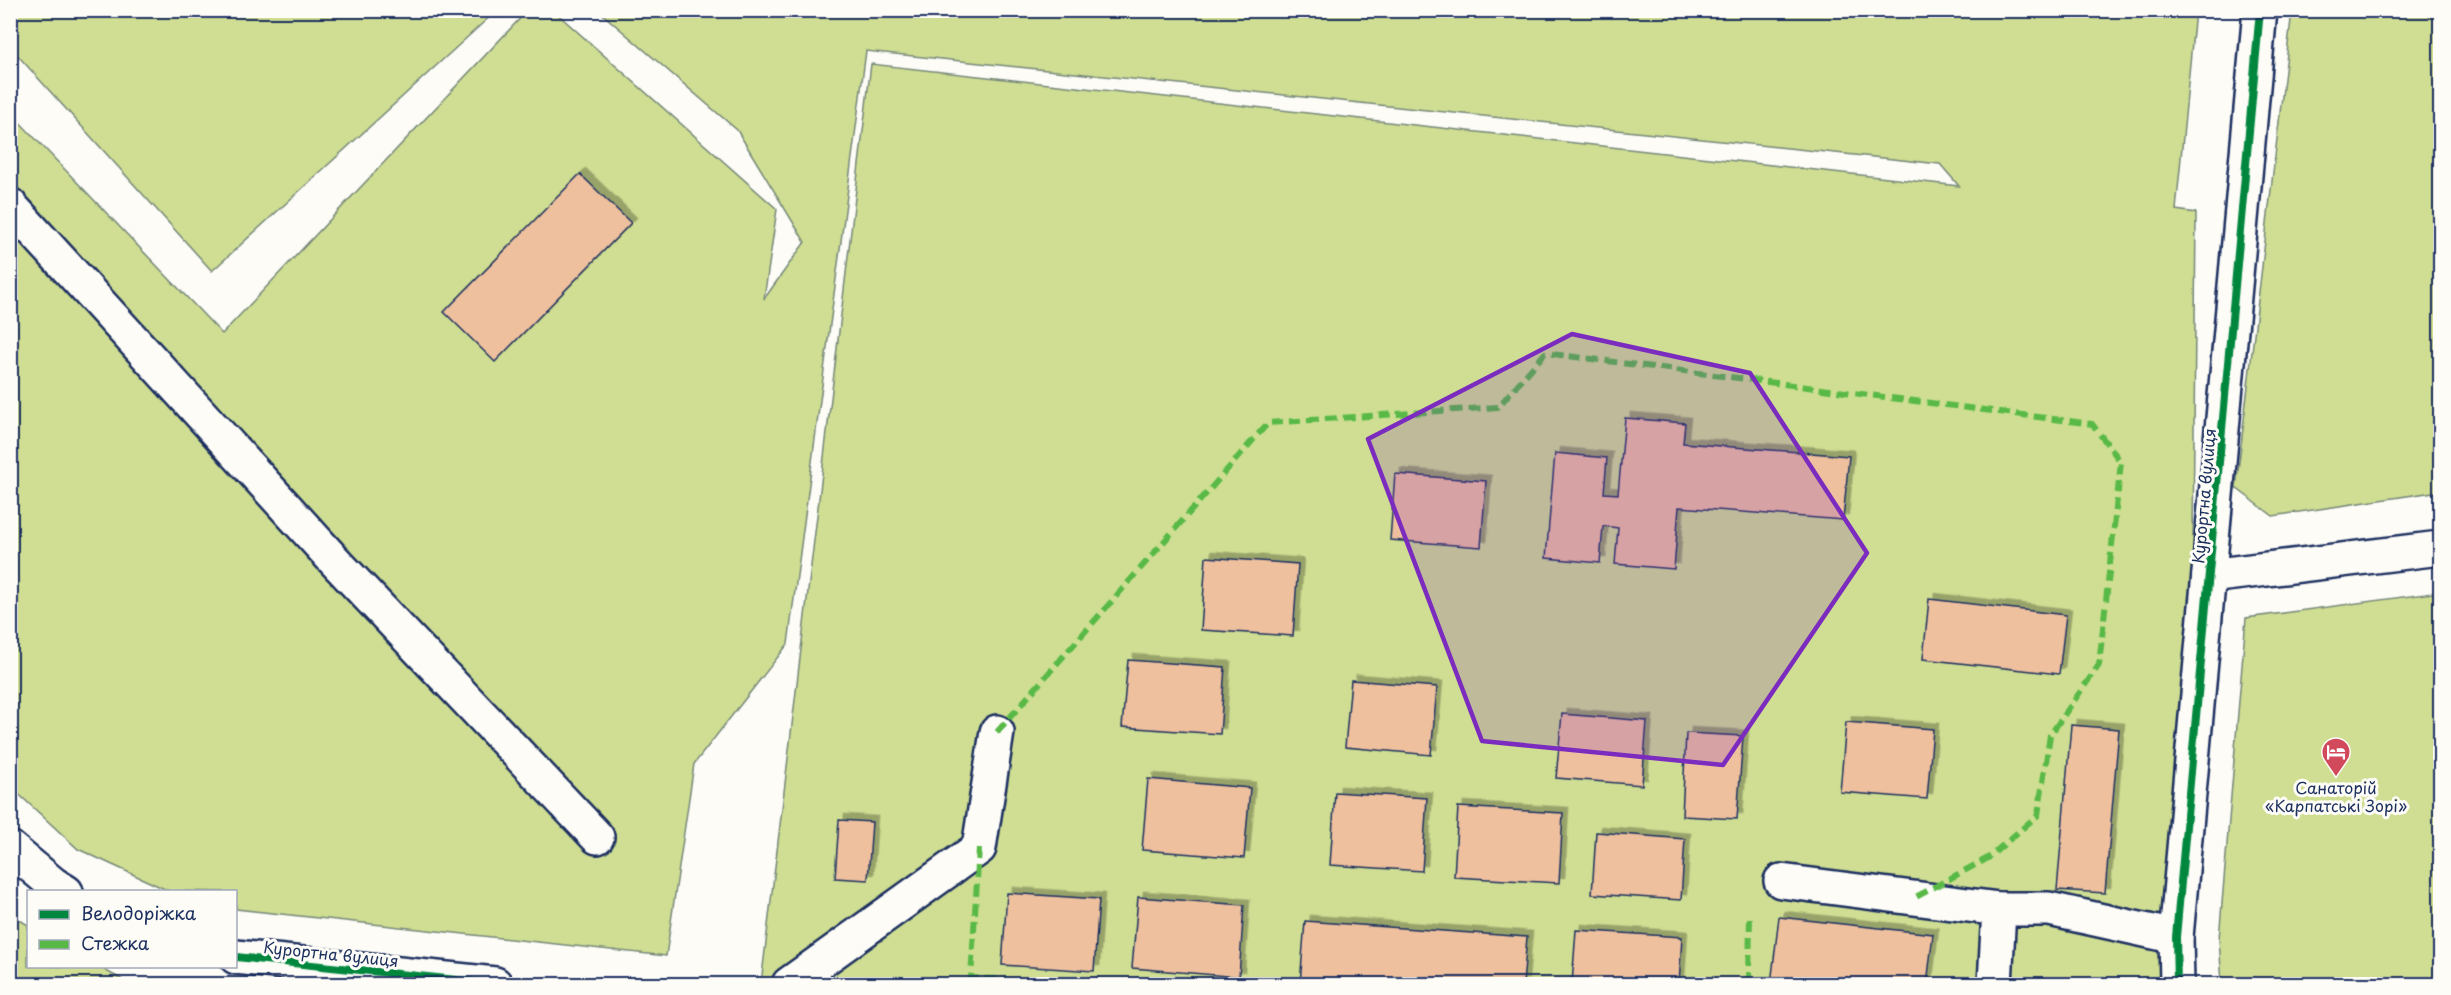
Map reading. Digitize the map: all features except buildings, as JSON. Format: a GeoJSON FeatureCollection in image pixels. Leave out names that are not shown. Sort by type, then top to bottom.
{"type":"FeatureCollection","features":[{"type":"Feature","properties":{"kind":"street","name":"Курортна вулиця"},"geometry":{"type":"LineString","coordinates":[[2177,984],[2176,937],[2260,10]]}},
{"type":"Feature","properties":{"kind":"street"},"geometry":{"type":"LineString","coordinates":[[10,205],[332,558],[597,837]]}},
{"type":"Feature","properties":{"kind":"street"},"geometry":{"type":"LineString","coordinates":[[2209,576],[2440,548]]}},
{"type":"Feature","properties":{"kind":"street"},"geometry":{"type":"LineString","coordinates":[[789,984],[979,848],[998,732]]}},
{"type":"Feature","properties":{"kind":"street"},"geometry":{"type":"LineString","coordinates":[[10,848],[60,888]]}},
{"type":"Feature","properties":{"kind":"street"},"geometry":{"type":"LineString","coordinates":[[10,874],[60,888]]}},
{"type":"Feature","properties":{"kind":"street"},"geometry":{"type":"LineString","coordinates":[[1781,881],[1999,909],[2049,909],[2176,937]]}},
{"type":"Feature","properties":{"kind":"street"},"geometry":{"type":"LineString","coordinates":[[1995,984],[1999,909]]}},
{"type":"Feature","properties":{"kind":"street","name":"Курортна вулиця"},"geometry":{"type":"LineString","coordinates":[[237,957],[495,984]]}},
{"type":"Feature","properties":{"kind":"highlighted area"},"geometry":{"type":"Polygon","coordinates":[[[1572,334],[1750,373],[1867,553],[1723,765],[1482,741],[1368,439],[1572,334]]]}},
{"type":"Feature","properties":{"kind":"green space"},"geometry":{"type":"Polygon","coordinates":[[[11,10],[496,11],[212,271],[11,48],[11,10]]]}},
{"type":"Feature","properties":{"kind":"green space"},"geometry":{"type":"Polygon","coordinates":[[[527,11],[554,11],[777,209],[764,299],[805,242],[737,130],[599,11],[2195,11],[2176,210],[2196,213],[2189,984],[761,984],[871,64],[1959,186],[1940,164],[866,51],[788,644],[694,764],[666,956],[237,909],[237,890],[167,890],[78,849],[11,787],[10,112],[222,334],[527,11]]]}},
{"type":"Feature","properties":{"kind":"green space"},"geometry":{"type":"Polygon","coordinates":[[[2292,11],[2440,11],[2440,491],[2273,516],[2236,488],[2292,11]]]}},
{"type":"Feature","properties":{"kind":"green space","name":"Санаторій «Карпатські Зорі»"},"geometry":{"type":"Polygon","coordinates":[[[2440,592],[2440,984],[2222,984],[2219,939],[2246,618],[2440,592]]]}},
{"type":"Feature","properties":{"kind":"green space"},"geometry":{"type":"Polygon","coordinates":[[[11,917],[15,917],[27,924],[27,968],[101,968],[130,984],[11,984],[11,917]]]}},
{"type":"Feature","properties":{"kind":"marked path"},"geometry":{"type":"LineString","coordinates":[[997,732],[1268,423],[1498,407],[1545,353],[2092,424],[2121,462],[2099,665],[2050,735],[2038,815],[1988,858],[1914,898]]}},
{"type":"Feature","properties":{"kind":"marked path"},"geometry":{"type":"LineString","coordinates":[[979,848],[971,978],[1088,984]]}},
{"type":"Feature","properties":{"kind":"marked path"},"geometry":{"type":"LineString","coordinates":[[1749,984],[1750,913]]}},
{"type":"Feature","properties":{"kind":"cycle path"},"geometry":{"type":"LineString","coordinates":[[2177,984],[2176,937],[2260,10]]}},
{"type":"Feature","properties":{"kind":"cycle path"},"geometry":{"type":"LineString","coordinates":[[237,957],[495,984]]}},
{"type":"Feature","properties":{"kind":"place","name":"Санаторій «Карпатські Зорі»"},"geometry":{"type":"Point","coordinates":[2336,778]}}]}
